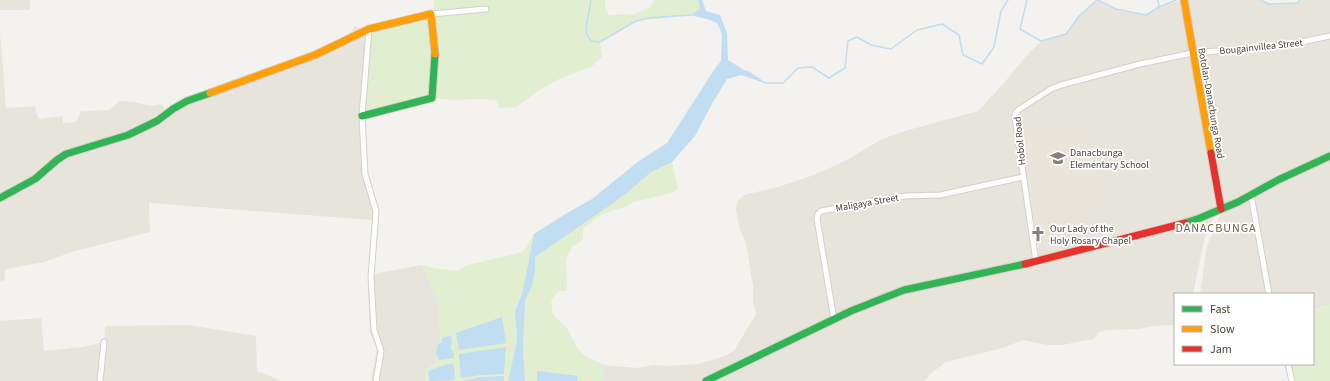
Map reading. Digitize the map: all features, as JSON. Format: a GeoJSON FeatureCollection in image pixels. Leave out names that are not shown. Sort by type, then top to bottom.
{"type":"FeatureCollection","features":[{"type":"Feature","properties":{"kind":"street","name":"Botolan-Danacbunga Road"},"geometry":{"type":"LineString","coordinates":[[1184,0],[1192,53],[1221,209]]}},
{"type":"Feature","properties":{"kind":"street"},"geometry":{"type":"LineString","coordinates":[[0,198],[35,179],[66,154],[128,134],[157,121],[173,109],[188,101],[315,55],[369,29],[431,14],[486,9]]}},
{"type":"Feature","properties":{"kind":"street"},"geometry":{"type":"LineString","coordinates":[[362,116],[432,98],[434,56],[431,14]]}},
{"type":"Feature","properties":{"kind":"street"},"geometry":{"type":"LineString","coordinates":[[369,29],[362,116],[365,174],[376,211],[371,277],[374,330],[381,351],[376,381]]}},
{"type":"Feature","properties":{"kind":"street","name":"Bougainvillea Street"},"geometry":{"type":"LineString","coordinates":[[1192,53],[1267,47],[1297,43],[1330,36]]}},
{"type":"Feature","properties":{"kind":"street","name":"Hobol Road"},"geometry":{"type":"LineString","coordinates":[[1036,262],[1015,114],[1018,110],[1051,89],[1061,85],[1140,64],[1192,53]]}},
{"type":"Feature","properties":{"kind":"street"},"geometry":{"type":"LineString","coordinates":[[706,381],[834,319],[904,290],[1036,262],[1200,218],[1330,156]]}},
{"type":"Feature","properties":{"kind":"street","name":"Maligaya Street"},"geometry":{"type":"LineString","coordinates":[[834,319],[817,219],[818,214],[821,211],[905,196],[940,195],[1023,177]]}},
{"type":"Feature","properties":{"kind":"street"},"geometry":{"type":"LineString","coordinates":[[1250,195],[1269,293]]}},
{"type":"Feature","properties":{"kind":"street"},"geometry":{"type":"LineString","coordinates":[[100,381],[104,342]]}},
{"type":"Feature","properties":{"kind":"street"},"geometry":{"type":"LineString","coordinates":[[1288,365],[1292,381]]}},
{"type":"Feature","properties":{"kind":"shaded area"},"geometry":{"type":"Polygon","coordinates":[[[0,0],[30,0],[30,10],[0,10],[0,0]]]}},
{"type":"Feature","properties":{"kind":"shaded area"},"geometry":{"type":"Polygon","coordinates":[[[1097,0],[1116,9],[1146,15],[1159,7],[1182,0],[1218,208],[1204,240],[1193,293],[1174,293],[1174,325],[1153,326],[1140,329],[1107,330],[1099,332],[1094,339],[1062,345],[1048,345],[1023,340],[1003,348],[946,362],[929,375],[925,381],[603,381],[604,365],[636,368],[653,365],[670,366],[698,364],[722,357],[734,351],[756,314],[753,303],[753,286],[746,243],[740,230],[736,210],[737,202],[744,195],[778,187],[814,175],[845,161],[882,139],[905,131],[978,111],[1041,41],[1066,34],[1079,16],[1097,0]]]}},
{"type":"Feature","properties":{"kind":"shaded area"},"geometry":{"type":"Polygon","coordinates":[[[1187,0],[1260,0],[1269,4],[1297,3],[1300,0],[1330,0],[1330,304],[1314,310],[1314,293],[1200,293],[1207,246],[1223,208],[1187,0]]]}},
{"type":"Feature","properties":{"kind":"shaded area"},"geometry":{"type":"Polygon","coordinates":[[[355,26],[365,30],[362,116],[365,174],[376,211],[371,220],[149,203],[150,232],[71,252],[45,262],[5,269],[5,280],[0,281],[0,29],[6,108],[35,106],[38,119],[63,116],[63,123],[76,122],[81,111],[109,110],[120,101],[134,102],[150,106],[161,104],[166,109],[201,93],[304,55],[349,35],[355,26]]]}},
{"type":"Feature","properties":{"kind":"shaded area","name":"Danacbunga Elementary School"},"geometry":{"type":"Polygon","coordinates":[[[1087,126],[1102,210],[1032,220],[1021,138],[1087,126]]]}},
{"type":"Feature","properties":{"kind":"shaded area"},"geometry":{"type":"Polygon","coordinates":[[[422,265],[438,302],[440,335],[436,362],[427,369],[426,381],[371,381],[377,348],[370,333],[368,288],[371,277],[379,273],[422,265]]]}},
{"type":"Feature","properties":{"kind":"shaded area"},"geometry":{"type":"Polygon","coordinates":[[[41,318],[44,351],[82,347],[104,342],[105,326],[188,325],[256,336],[257,371],[282,381],[0,381],[0,321],[41,318]]]}},
{"type":"Feature","properties":{"kind":"green space"},"geometry":{"type":"Polygon","coordinates":[[[434,0],[605,0],[605,7],[609,15],[634,14],[651,7],[654,0],[698,0],[700,9],[690,15],[636,21],[600,42],[602,57],[592,66],[561,78],[546,86],[516,107],[499,108],[496,100],[455,100],[432,98],[362,116],[369,29],[431,14],[434,9],[434,0]]]}},
{"type":"Feature","properties":{"kind":"green space"},"geometry":{"type":"Polygon","coordinates":[[[672,162],[678,189],[672,193],[633,202],[622,208],[602,214],[583,229],[583,240],[572,247],[566,259],[567,290],[558,292],[551,301],[553,314],[567,328],[578,349],[584,355],[604,365],[603,381],[525,381],[523,349],[525,299],[532,286],[535,271],[535,257],[609,206],[651,172],[672,162]]]}},
{"type":"Feature","properties":{"kind":"green space"},"geometry":{"type":"Polygon","coordinates":[[[534,234],[521,297],[515,311],[517,341],[508,381],[426,381],[427,369],[436,362],[440,335],[438,302],[422,265],[456,271],[467,265],[523,252],[534,234]]]}},
{"type":"Feature","properties":{"kind":"green space"},"geometry":{"type":"Polygon","coordinates":[[[1330,304],[1330,381],[1295,381],[1291,365],[1314,365],[1314,311],[1330,304]]]}},
{"type":"Feature","properties":{"kind":"water"},"geometry":{"type":"Polygon","coordinates":[[[698,0],[702,0],[706,11],[720,15],[727,33],[728,60],[765,83],[741,75],[727,79],[695,136],[672,162],[651,172],[609,206],[535,257],[535,271],[532,286],[525,300],[523,349],[525,381],[508,381],[517,341],[515,311],[521,297],[534,234],[592,199],[639,161],[667,143],[721,61],[722,34],[717,23],[690,15],[700,9],[698,0]]]}},
{"type":"Feature","properties":{"kind":"water"},"geometry":{"type":"Polygon","coordinates":[[[502,317],[506,343],[459,350],[456,333],[502,317]]]}},
{"type":"Feature","properties":{"kind":"water"},"geometry":{"type":"Polygon","coordinates":[[[451,336],[452,343],[450,348],[454,353],[454,358],[439,360],[436,354],[438,344],[442,342],[444,337],[451,336]]]}},
{"type":"Feature","properties":{"kind":"water"},"geometry":{"type":"Polygon","coordinates":[[[506,347],[504,374],[461,378],[459,354],[506,347]]]}},
{"type":"Feature","properties":{"kind":"water"},"geometry":{"type":"Polygon","coordinates":[[[447,364],[454,365],[455,380],[430,381],[428,371],[447,364]]]}},
{"type":"Feature","properties":{"kind":"water"},"geometry":{"type":"Polygon","coordinates":[[[537,371],[578,376],[577,381],[537,381],[537,371]]]}},
{"type":"Feature","properties":{"kind":"water"},"geometry":{"type":"Polygon","coordinates":[[[504,376],[504,381],[461,381],[483,377],[504,376]]]}},
{"type":"Feature","properties":{"kind":"waterway"},"geometry":{"type":"LineString","coordinates":[[591,0],[586,28],[587,35],[591,41],[600,42],[636,21],[648,18],[691,15]]}},
{"type":"Feature","properties":{"kind":"waterway"},"geometry":{"type":"LineString","coordinates":[[744,72],[747,71],[765,83],[783,83],[798,68],[812,67],[829,78],[845,68],[848,41],[857,37],[871,45],[891,49],[917,30],[942,24],[959,35],[963,55],[982,64],[994,47],[1001,11],[1008,0]]}},
{"type":"Feature","properties":{"kind":"waterway"},"geometry":{"type":"LineString","coordinates":[[1027,0],[1020,29],[1041,41],[1066,34],[1079,16],[1097,0]]}},
{"type":"Feature","properties":{"kind":"waterway"},"geometry":{"type":"LineString","coordinates":[[1098,0],[1116,9],[1146,15],[1159,7],[1176,0]]}},
{"type":"Feature","properties":{"kind":"waterway"},"geometry":{"type":"LineString","coordinates":[[1158,0],[1159,6]]}},
{"type":"Feature","properties":{"kind":"waterway"},"geometry":{"type":"LineString","coordinates":[[1260,0],[1269,4],[1297,3],[1300,0]]}},
{"type":"Feature","properties":{"kind":"traffic: fast"},"geometry":{"type":"LineString","coordinates":[[362,116],[432,98],[435,54]]}},
{"type":"Feature","properties":{"kind":"traffic: fast"},"geometry":{"type":"LineString","coordinates":[[0,198],[35,179],[66,154],[128,135],[157,121],[187,101],[210,93]]}},
{"type":"Feature","properties":{"kind":"traffic: fast"},"geometry":{"type":"LineString","coordinates":[[1185,223],[1238,202],[1278,180],[1330,156]]}},
{"type":"Feature","properties":{"kind":"traffic: fast"},"geometry":{"type":"LineString","coordinates":[[706,381],[851,311],[904,290],[1025,264]]}},
{"type":"Feature","properties":{"kind":"traffic: slow"},"geometry":{"type":"LineString","coordinates":[[1184,0],[1211,153]]}},
{"type":"Feature","properties":{"kind":"traffic: slow"},"geometry":{"type":"LineString","coordinates":[[210,93],[315,55],[369,29],[431,14],[435,54]]}},
{"type":"Feature","properties":{"kind":"traffic: jam"},"geometry":{"type":"LineString","coordinates":[[1211,153],[1221,209]]}},
{"type":"Feature","properties":{"kind":"traffic: jam"},"geometry":{"type":"LineString","coordinates":[[1025,264],[1185,223]]}},
{"type":"Feature","properties":{"kind":"place","name":"Danacbunga Elementary School"},"geometry":{"type":"Point","coordinates":[1058,158]}},
{"type":"Feature","properties":{"kind":"place","name":"Our Lady of the Holy Rosary Chapel"},"geometry":{"type":"Point","coordinates":[1038,234]}},
{"type":"Feature","properties":{"kind":"district","name":"DANACBUNGA"},"geometry":{"type":"Point","coordinates":[1216,228]}}]}
